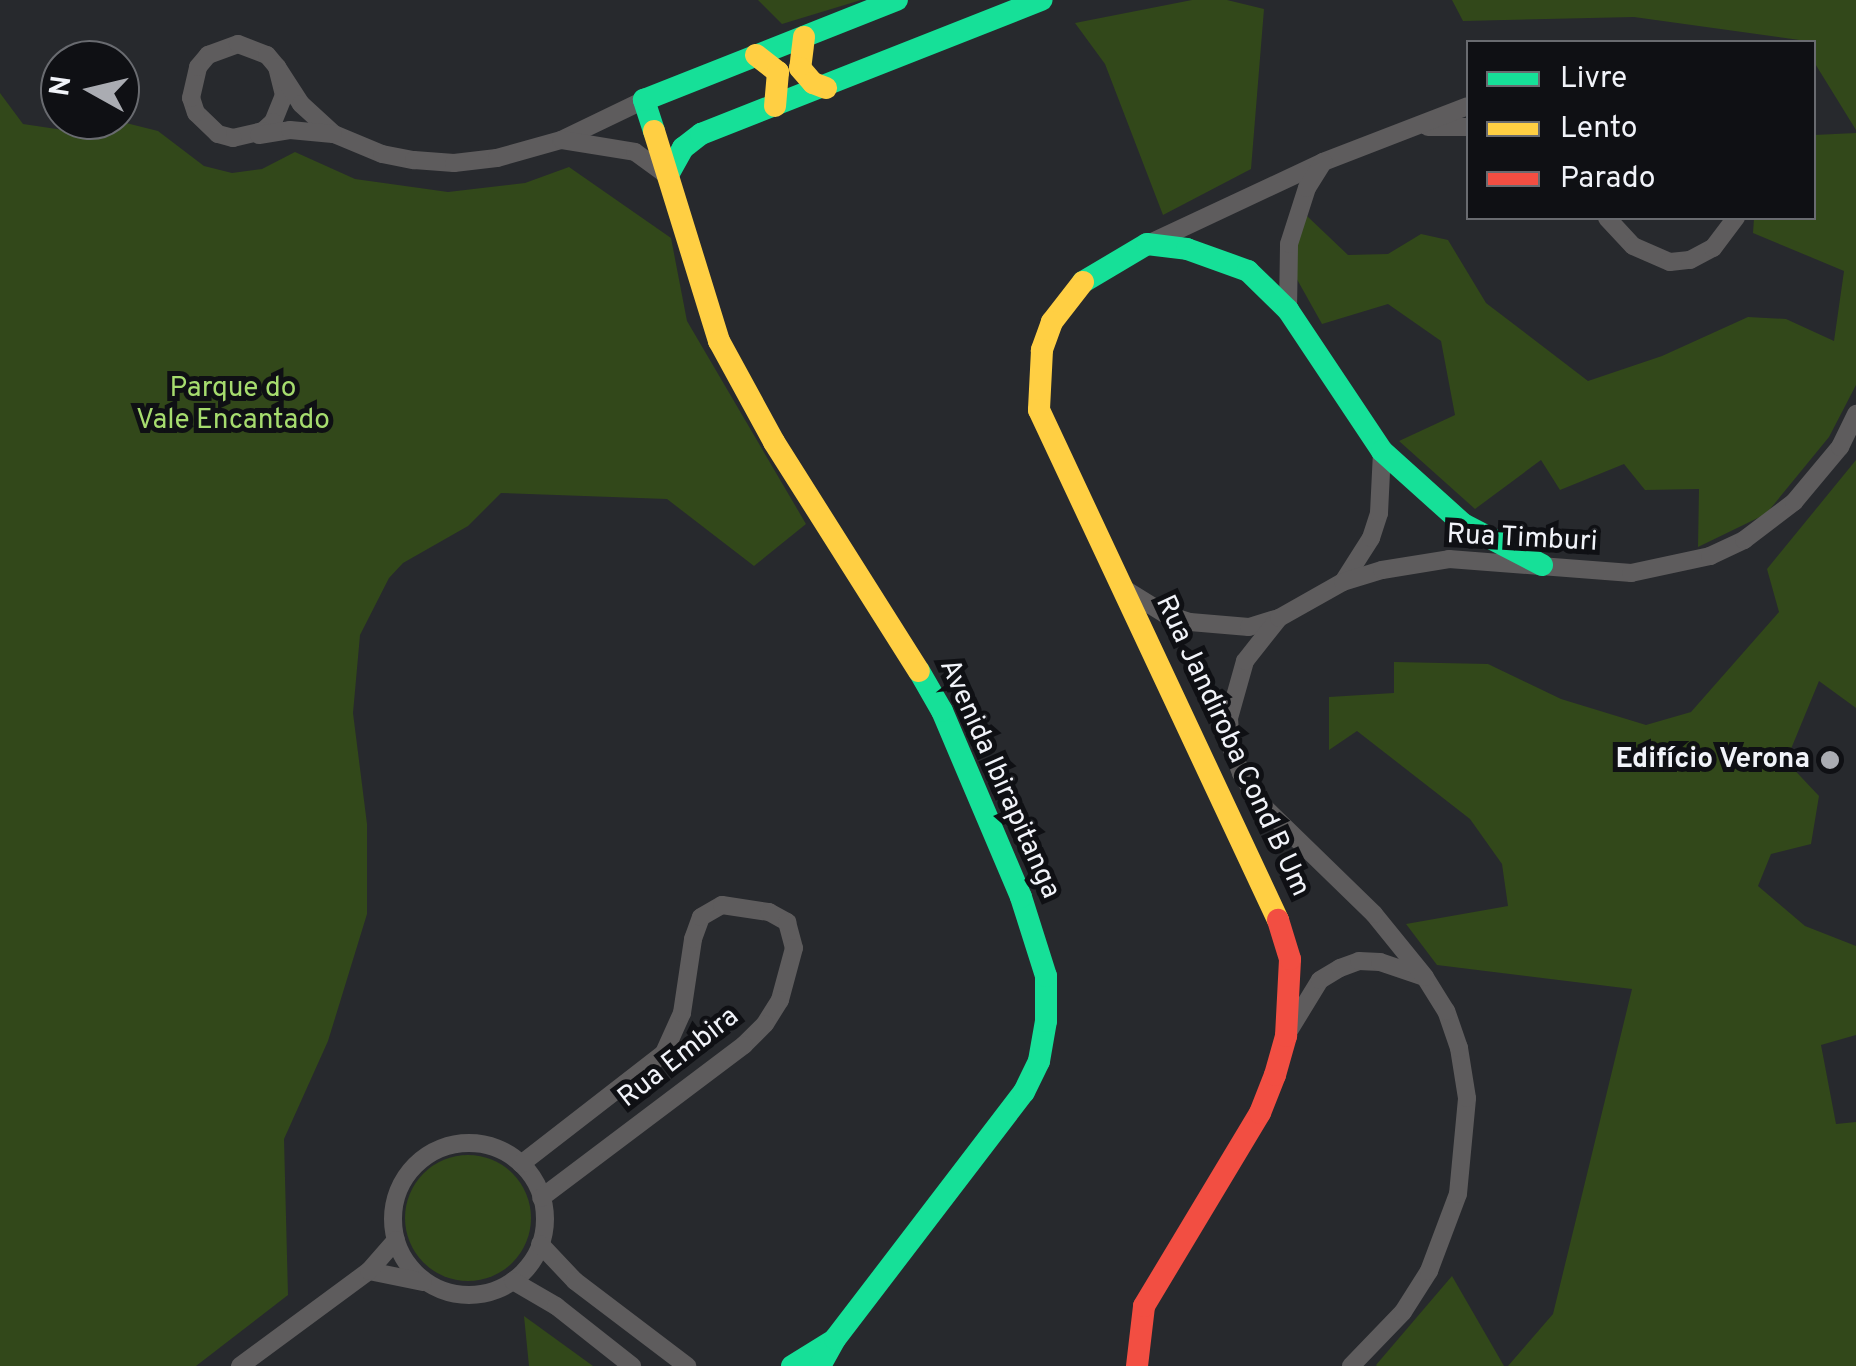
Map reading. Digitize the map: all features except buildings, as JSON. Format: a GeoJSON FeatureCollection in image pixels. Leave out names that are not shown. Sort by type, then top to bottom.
{"type":"FeatureCollection","features":[{"type":"Feature","properties":{"kind":"main road"},"geometry":{"type":"LineString","coordinates":[[644,100],[897,0]]}},
{"type":"Feature","properties":{"kind":"main road"},"geometry":{"type":"LineString","coordinates":[[668,176],[692,140],[988,18],[1042,0]]}},
{"type":"Feature","properties":{"kind":"main road"},"geometry":{"type":"LineString","coordinates":[[804,37],[800,68],[813,84],[826,88]]}},
{"type":"Feature","properties":{"kind":"main road"},"geometry":{"type":"LineString","coordinates":[[756,55],[778,72],[776,106]]}},
{"type":"Feature","properties":{"kind":"main road","name":"Avenida Ibirapitanga"},"geometry":{"type":"LineString","coordinates":[[644,100],[698,284],[719,341],[774,442],[942,711],[1021,897],[1046,976],[1046,1021],[1039,1062],[1024,1092],[835,1339],[820,1366]]}},
{"type":"Feature","properties":{"kind":"main road"},"geometry":{"type":"LineString","coordinates":[[1147,244],[1187,249],[1248,271],[1288,310],[1382,451],[1463,524],[1542,565]]}},
{"type":"Feature","properties":{"kind":"main road","name":"Rua Jandiroba Cond B Um"},"geometry":{"type":"LineString","coordinates":[[1137,1366],[1135,1350],[1144,1306],[1260,1113],[1286,1036],[1290,959],[1271,897],[1126,590],[1048,437],[1039,410],[1037,382],[1042,350],[1068,296],[1101,267],[1147,244]]}},
{"type":"Feature","properties":{"kind":"main road","name":"Avenida Ibirapitanga"},"geometry":{"type":"LineString","coordinates":[[792,1366],[835,1339]]}},
{"type":"Feature","properties":{"kind":"street"},"geometry":{"type":"LineString","coordinates":[[334,134],[302,104],[277,67],[253,47],[238,44],[208,55],[198,67],[191,98],[196,113],[218,134],[249,137],[290,130],[334,134],[382,154],[454,163],[498,158],[562,140],[644,100]]}},
{"type":"Feature","properties":{"kind":"street"},"geometry":{"type":"LineString","coordinates":[[249,137],[274,122],[281,109],[283,80],[277,67]]}},
{"type":"Feature","properties":{"kind":"street","name":"Rua Jandiroba Cond B Um"},"geometry":{"type":"LineString","coordinates":[[1147,244],[1323,162],[1466,107]]}},
{"type":"Feature","properties":{"kind":"street","name":"Rua Jandiroba Cond B Um"},"geometry":{"type":"LineString","coordinates":[[1403,130],[1466,126]]}},
{"type":"Feature","properties":{"kind":"street"},"geometry":{"type":"LineString","coordinates":[[562,140],[635,152],[668,176]]}},
{"type":"Feature","properties":{"kind":"street"},"geometry":{"type":"LineString","coordinates":[[1288,310],[1289,244],[1308,188],[1323,162]]}},
{"type":"Feature","properties":{"kind":"street"},"geometry":{"type":"LineString","coordinates":[[1609,220],[1633,246],[1670,262],[1690,260],[1713,248],[1734,220]]}},
{"type":"Feature","properties":{"kind":"street","name":"Rua Timburi"},"geometry":{"type":"LineString","coordinates":[[1425,977],[1374,914],[1260,802],[1231,748],[1234,687],[1258,640],[1279,618],[1343,582],[1411,563],[1449,559],[1630,573],[1672,567],[1744,540],[1816,478],[1840,447],[1856,414]]}},
{"type":"Feature","properties":{"kind":"street"},"geometry":{"type":"LineString","coordinates":[[1343,582],[1371,538],[1379,513],[1382,451]]}},
{"type":"Feature","properties":{"kind":"street"},"geometry":{"type":"LineString","coordinates":[[1126,590],[1165,614],[1190,622],[1249,627],[1279,618]]}},
{"type":"Feature","properties":{"kind":"street","name":"Rua Embira"},"geometry":{"type":"LineString","coordinates":[[521,1164],[664,1053],[682,1013],[692,939],[701,917],[722,905],[769,912],[788,922],[794,948],[780,1000],[765,1024],[744,1046],[541,1198]]}},
{"type":"Feature","properties":{"kind":"street"},"geometry":{"type":"LineString","coordinates":[[1286,1036],[1320,980],[1359,961],[1380,962],[1425,977],[1446,1010],[1464,1081],[1467,1137],[1458,1194],[1429,1271],[1403,1312],[1351,1366]]}},
{"type":"Feature","properties":{"kind":"street"},"geometry":{"type":"LineString","coordinates":[[369,1271],[470,1296],[512,1281],[534,1258],[540,1244],[544,1225],[541,1198],[521,1164],[495,1147],[473,1142],[431,1152],[401,1184],[394,1205],[396,1240],[410,1268],[427,1283]]}},
{"type":"Feature","properties":{"kind":"street"},"geometry":{"type":"LineString","coordinates":[[240,1366],[369,1271],[396,1240]]}},
{"type":"Feature","properties":{"kind":"street"},"geometry":{"type":"LineString","coordinates":[[540,1244],[599,1302],[687,1366]]}},
{"type":"Feature","properties":{"kind":"street"},"geometry":{"type":"LineString","coordinates":[[512,1281],[556,1306],[632,1366]]}},
{"type":"Feature","properties":{"kind":"green space"},"geometry":{"type":"Polygon","coordinates":[[[758,0],[861,0],[782,24],[758,0]]]}},
{"type":"Feature","properties":{"kind":"green space"},"geometry":{"type":"Polygon","coordinates":[[[1192,0],[1227,0],[1264,9],[1251,169],[1163,215],[1105,64],[1075,23],[1192,0]]]}},
{"type":"Feature","properties":{"kind":"green space"},"geometry":{"type":"Polygon","coordinates":[[[1452,0],[1856,0],[1856,130],[1816,65],[1816,40],[1634,17],[1463,21],[1452,0]]]}},
{"type":"Feature","properties":{"kind":"green space","name":"Parque do Vale Encantado"},"geometry":{"type":"Polygon","coordinates":[[[0,93],[23,124],[40,127],[40,140],[140,140],[140,126],[158,131],[204,166],[232,173],[262,169],[295,152],[355,179],[448,192],[525,183],[569,167],[671,238],[687,321],[806,524],[754,566],[667,499],[501,493],[468,526],[403,563],[389,578],[360,635],[353,713],[367,824],[367,914],[328,1041],[284,1139],[288,1295],[196,1366],[0,1366],[0,93]]]}},
{"type":"Feature","properties":{"kind":"green space"},"geometry":{"type":"Polygon","coordinates":[[[1856,133],[1856,385],[1829,437],[1766,514],[1698,547],[1699,489],[1645,490],[1624,464],[1560,490],[1541,460],[1475,509],[1399,441],[1455,415],[1441,341],[1388,304],[1322,324],[1294,274],[1298,229],[1307,216],[1348,255],[1388,254],[1421,234],[1448,240],[1486,303],[1588,381],[1662,356],[1748,317],[1786,319],[1834,341],[1844,271],[1753,233],[1754,220],[1816,220],[1816,135],[1856,133]]]}},
{"type":"Feature","properties":{"kind":"green space"},"geometry":{"type":"Polygon","coordinates":[[[1856,460],[1856,708],[1819,681],[1786,761],[1819,796],[1811,844],[1771,854],[1758,886],[1805,926],[1856,946],[1856,1035],[1821,1045],[1836,1124],[1856,1122],[1856,1366],[1508,1366],[1553,1314],[1632,989],[1437,965],[1406,924],[1508,906],[1502,864],[1470,819],[1357,731],[1329,750],[1329,697],[1394,693],[1394,662],[1488,664],[1561,699],[1646,725],[1691,712],[1779,612],[1767,569],[1856,460]]]}},
{"type":"Feature","properties":{"kind":"green space"},"geometry":{"type":"Polygon","coordinates":[[[468,1155],[492,1159],[513,1173],[527,1194],[531,1218],[527,1242],[513,1263],[492,1277],[468,1281],[444,1277],[423,1263],[409,1242],[405,1218],[409,1194],[423,1173],[444,1159],[468,1155]]]}},
{"type":"Feature","properties":{"kind":"green space"},"geometry":{"type":"Polygon","coordinates":[[[1452,1276],[1504,1366],[1377,1366],[1376,1365],[1452,1276]]]}},
{"type":"Feature","properties":{"kind":"green space"},"geometry":{"type":"Polygon","coordinates":[[[524,1316],[593,1366],[529,1366],[524,1316]]]}},
{"type":"Feature","properties":{"kind":"traffic: fast"},"geometry":{"type":"LineString","coordinates":[[654,131],[644,100],[897,0]]}},
{"type":"Feature","properties":{"kind":"traffic: fast"},"geometry":{"type":"LineString","coordinates":[[668,175],[683,148],[701,134],[1042,0]]}},
{"type":"Feature","properties":{"kind":"traffic: fast"},"geometry":{"type":"LineString","coordinates":[[1083,282],[1147,244],[1187,249],[1248,271],[1288,310],[1382,451],[1463,524],[1542,565]]}},
{"type":"Feature","properties":{"kind":"traffic: fast"},"geometry":{"type":"LineString","coordinates":[[820,1366],[835,1339],[1024,1092],[1039,1061],[1046,1021],[1046,976],[1021,897],[942,711],[919,671]]}},
{"type":"Feature","properties":{"kind":"traffic: fast"},"geometry":{"type":"LineString","coordinates":[[792,1366],[831,1342]]}},
{"type":"Feature","properties":{"kind":"traffic: slow"},"geometry":{"type":"LineString","coordinates":[[804,37],[800,68],[813,83],[826,88]]}},
{"type":"Feature","properties":{"kind":"traffic: slow"},"geometry":{"type":"LineString","coordinates":[[756,55],[778,72],[775,106]]}},
{"type":"Feature","properties":{"kind":"traffic: slow"},"geometry":{"type":"LineString","coordinates":[[654,131],[719,341],[774,442],[919,671]]}},
{"type":"Feature","properties":{"kind":"traffic: slow"},"geometry":{"type":"LineString","coordinates":[[1083,282],[1052,322],[1042,350],[1039,410],[1278,920]]}},
{"type":"Feature","properties":{"kind":"traffic: jam"},"geometry":{"type":"LineString","coordinates":[[1137,1366],[1144,1306],[1260,1113],[1275,1075],[1286,1036],[1290,959],[1278,920]]}},
{"type":"Feature","properties":{"kind":"place","name":"Edifício Verona"},"geometry":{"type":"Point","coordinates":[1830,760]}}]}
